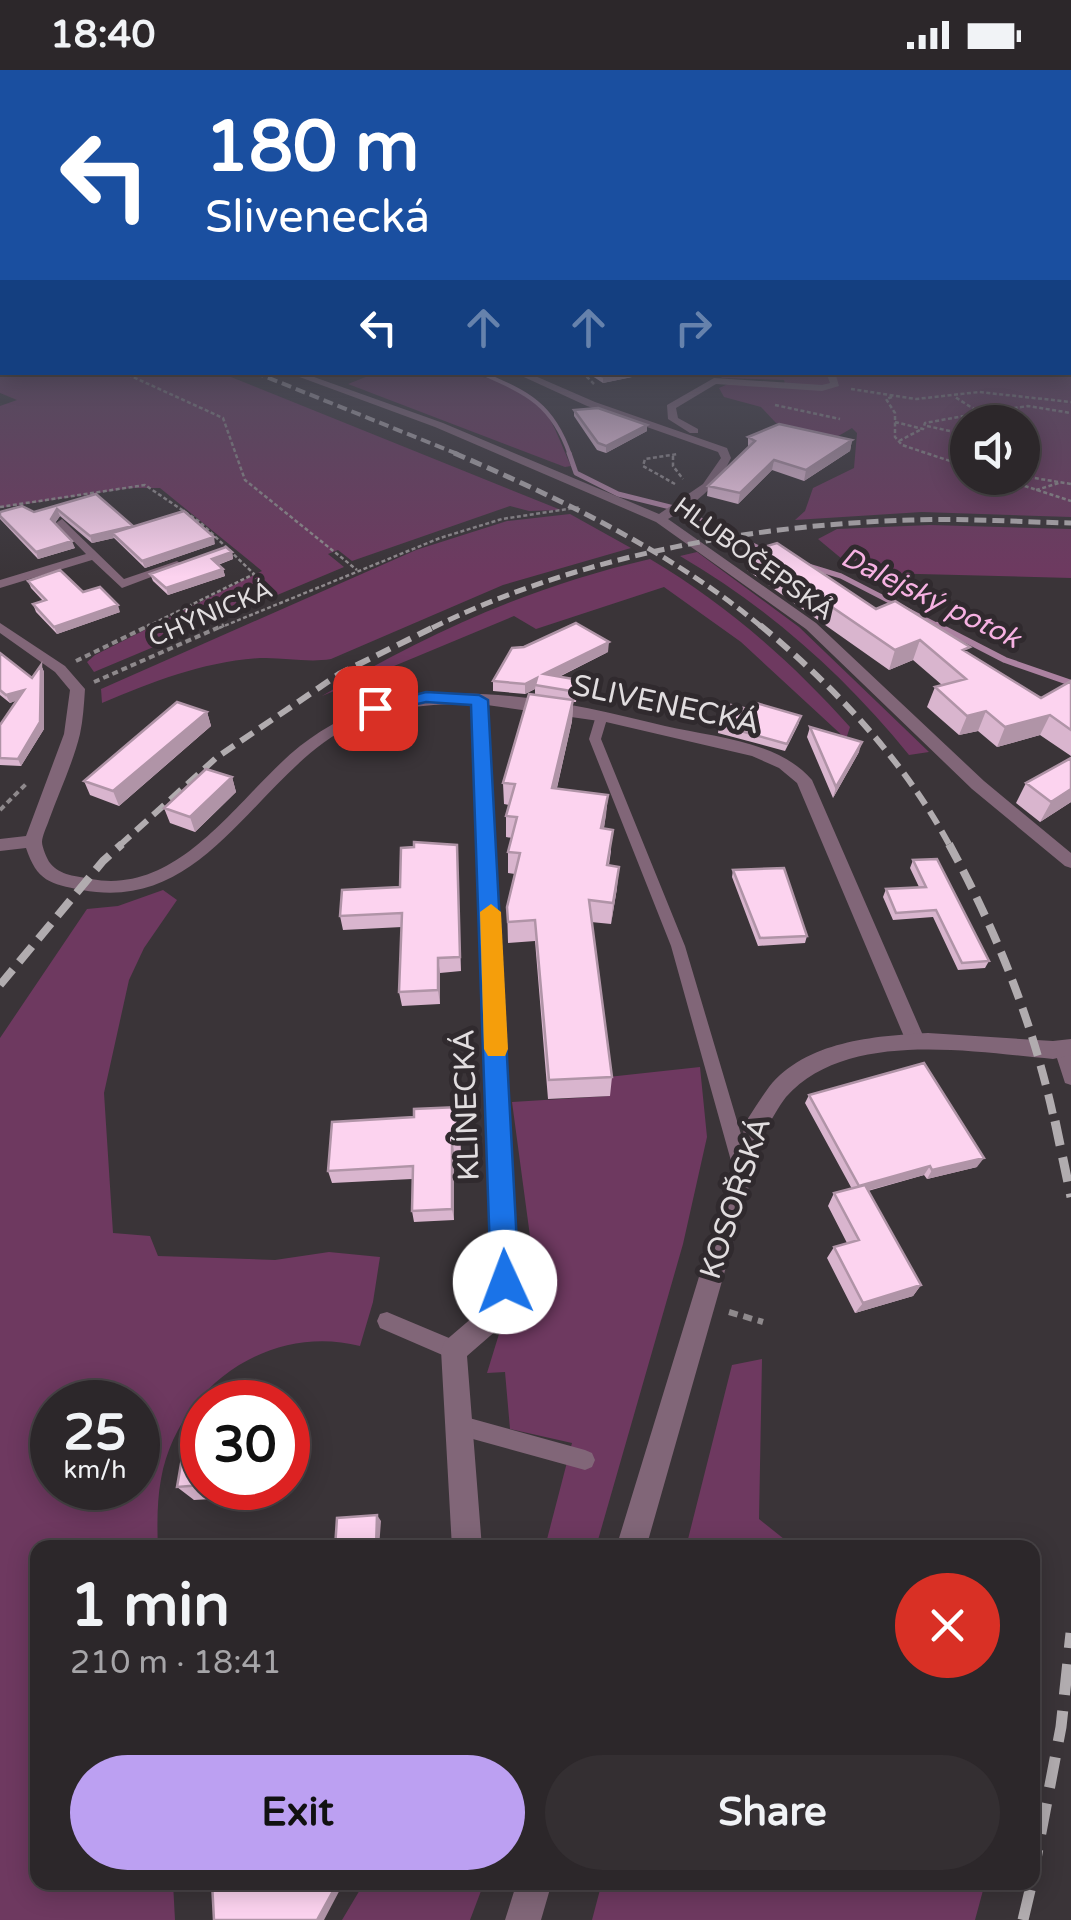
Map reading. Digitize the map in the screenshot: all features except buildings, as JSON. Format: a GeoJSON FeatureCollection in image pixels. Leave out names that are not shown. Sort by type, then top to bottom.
{"type":"FeatureCollection","features":[{"type":"Feature","properties":{"kind":"street","name":"HLUBOČEPSKÁ"},"geometry":{"type":"LineString","coordinates":[[379,404],[455,432],[609,500],[666,515],[810,626],[978,785],[1071,862]]}},
{"type":"Feature","properties":{"kind":"street"},"geometry":{"type":"LineString","coordinates":[[600,404],[723,450],[726,458],[722,467],[693,498],[666,515]]}},
{"type":"Feature","properties":{"kind":"street"},"geometry":{"type":"LineString","coordinates":[[670,415],[675,404]]}},
{"type":"Feature","properties":{"kind":"street"},"geometry":{"type":"LineString","coordinates":[[640,420],[670,415],[711,444]]}},
{"type":"Feature","properties":{"kind":"street"},"geometry":{"type":"LineString","coordinates":[[62,522],[122,584],[192,560]]}},
{"type":"Feature","properties":{"kind":"street"},"geometry":{"type":"LineString","coordinates":[[0,584],[94,555]]}},
{"type":"Feature","properties":{"kind":"street"},"geometry":{"type":"LineString","coordinates":[[0,628],[60,669],[78,689],[72,734],[32,841],[0,844]]}},
{"type":"Feature","properties":{"kind":"street","name":"SLIVENECKÁ"},"geometry":{"type":"LineString","coordinates":[[32,841],[41,865],[58,879],[105,888],[142,884],[196,858],[322,738],[348,720],[399,701],[426,697],[479,700],[601,719],[757,752],[784,764],[804,780],[915,1040]]}},
{"type":"Feature","properties":{"kind":"street","name":"KLÍNECKÁ"},"geometry":{"type":"LineString","coordinates":[[454,1350],[488,1320],[505,1282],[479,700]]}},
{"type":"Feature","properties":{"kind":"street","name":"KOSOŘSKÁ"},"geometry":{"type":"LineString","coordinates":[[633,1540],[742,1168],[764,1106],[784,1084],[816,1061],[850,1050],[915,1040],[1066,1048]]}},
{"type":"Feature","properties":{"kind":"street"},"geometry":{"type":"LineString","coordinates":[[454,1350],[467,1540]]}},
{"type":"Feature","properties":{"kind":"street"},"geometry":{"type":"LineString","coordinates":[[522,1920],[532,1890]]}},
{"type":"Feature","properties":{"kind":"lane"},"geometry":{"type":"LineString","coordinates":[[601,719],[595,739],[678,946],[742,1168]]}},
{"type":"Feature","properties":{"kind":"lane"},"geometry":{"type":"LineString","coordinates":[[1066,1048],[1071,1078]]}},
{"type":"Feature","properties":{"kind":"lane"},"geometry":{"type":"LineString","coordinates":[[387,1321],[454,1350]]}},
{"type":"Feature","properties":{"kind":"lane"},"geometry":{"type":"LineString","coordinates":[[462,1426],[585,1460]]}},
{"type":"Feature","properties":{"kind":"path"},"geometry":{"type":"LineString","coordinates":[[191,404],[225,420],[233,460],[245,480],[357,570]]}},
{"type":"Feature","properties":{"kind":"path"},"geometry":{"type":"LineString","coordinates":[[888,404],[898,441],[950,460]]}},
{"type":"Feature","properties":{"kind":"path"},"geometry":{"type":"LineString","coordinates":[[1041,408],[1051,404]]}},
{"type":"Feature","properties":{"kind":"path"},"geometry":{"type":"LineString","coordinates":[[1041,408],[1071,414]]}},
{"type":"Feature","properties":{"kind":"path"},"geometry":{"type":"LineString","coordinates":[[898,441],[950,417]]}},
{"type":"Feature","properties":{"kind":"path"},"geometry":{"type":"LineString","coordinates":[[895,422],[950,432]]}},
{"type":"Feature","properties":{"kind":"path"},"geometry":{"type":"LineString","coordinates":[[673,456],[677,474],[693,498],[652,474],[643,466],[644,459],[673,456]]}},
{"type":"Feature","properties":{"kind":"path"},"geometry":{"type":"LineString","coordinates":[[1040,479],[1071,484]]}},
{"type":"Feature","properties":{"kind":"path"},"geometry":{"type":"LineString","coordinates":[[1040,489],[1062,482]]}},
{"type":"Feature","properties":{"kind":"path"},"geometry":{"type":"LineString","coordinates":[[1040,493],[1071,502]]}},
{"type":"Feature","properties":{"kind":"path","name":"CHÝNICKÁ"},"geometry":{"type":"LineString","coordinates":[[78,689],[357,570],[494,521],[565,512],[609,500]]}},
{"type":"Feature","properties":{"kind":"path"},"geometry":{"type":"LineString","coordinates":[[0,810],[21,793],[33,773]]}},
{"type":"Feature","properties":{"kind":"path"},"geometry":{"type":"LineString","coordinates":[[726,1312],[763,1322]]}},
{"type":"Feature","properties":{"kind":"shaded area"},"geometry":{"type":"Polygon","coordinates":[[[299,404],[561,510],[529,511],[510,506],[352,561],[338,550],[328,554],[344,567],[94,672],[87,662],[95,655],[262,571],[160,488],[131,488],[0,508],[0,406],[299,404]]]}},
{"type":"Feature","properties":{"kind":"shaded area"},"geometry":{"type":"Polygon","coordinates":[[[401,404],[539,404],[571,466],[401,404]]]}},
{"type":"Feature","properties":{"kind":"shaded area"},"geometry":{"type":"Polygon","coordinates":[[[751,404],[1071,404],[1071,517],[922,512],[795,520],[805,511],[813,488],[854,468],[857,433],[852,428],[835,438],[776,423],[761,407],[751,404]]]}},
{"type":"Feature","properties":{"kind":"shaded area"},"geometry":{"type":"Polygon","coordinates":[[[570,514],[631,548],[503,585],[331,659],[260,658],[218,664],[160,680],[102,703],[101,689],[416,550],[507,521],[570,514]]]}},
{"type":"Feature","properties":{"kind":"shaded area"},"geometry":{"type":"Polygon","coordinates":[[[930,525],[1071,529],[1071,578],[879,573],[842,559],[818,539],[837,529],[930,525]]]}},
{"type":"Feature","properties":{"kind":"shaded area"},"geometry":{"type":"Polygon","coordinates":[[[697,552],[799,627],[929,752],[909,755],[859,698],[804,645],[744,598],[680,556],[697,552]]]}},
{"type":"Feature","properties":{"kind":"shaded area"},"geometry":{"type":"Polygon","coordinates":[[[650,559],[731,615],[805,679],[850,727],[846,739],[741,642],[664,587],[536,629],[514,616],[322,696],[400,652],[480,614],[563,583],[650,559]]]}},
{"type":"Feature","properties":{"kind":"shaded area"},"geometry":{"type":"Polygon","coordinates":[[[163,890],[177,900],[144,948],[129,980],[104,1093],[113,1233],[150,1236],[158,1256],[275,1260],[329,1252],[380,1257],[373,1302],[360,1346],[326,1341],[293,1344],[262,1353],[220,1380],[180,1380],[180,1429],[171,1446],[160,1490],[160,1380],[30,1380],[30,1510],[158,1510],[158,1540],[30,1540],[30,1890],[173,1890],[175,1920],[0,1920],[0,1038],[87,909],[118,906],[163,890]]]}},
{"type":"Feature","properties":{"kind":"shaded area"},"geometry":{"type":"Polygon","coordinates":[[[700,1067],[707,1137],[683,1244],[598,1540],[547,1540],[572,1443],[510,1429],[505,1372],[487,1373],[499,1334],[536,1281],[512,1102],[609,1096],[608,1077],[700,1067]]]}},
{"type":"Feature","properties":{"kind":"shaded area"},"geometry":{"type":"Polygon","coordinates":[[[762,1359],[759,1519],[785,1540],[688,1540],[732,1365],[762,1359]]]}},
{"type":"Feature","properties":{"kind":"shaded area"},"geometry":{"type":"Polygon","coordinates":[[[359,1890],[481,1890],[470,1920],[342,1920],[359,1890]]]}},
{"type":"Feature","properties":{"kind":"shaded area"},"geometry":{"type":"Polygon","coordinates":[[[600,1890],[983,1890],[975,1920],[592,1920],[600,1890]]]}},
{"type":"Feature","properties":{"kind":"waterway","name":"Dalejský potok"},"geometry":{"type":"LineString","coordinates":[[539,404],[555,423],[570,455]]}},
{"type":"Feature","properties":{"kind":"waterway","name":"Dalejský potok"},"geometry":{"type":"LineString","coordinates":[[569,453],[576,473],[618,494],[678,509],[767,552]]}},
{"type":"Feature","properties":{"kind":"waterway","name":"Dalejský potok"},"geometry":{"type":"LineString","coordinates":[[805,565],[841,576],[942,628]]}},
{"type":"Feature","properties":{"kind":"waterway","name":"Dalejský potok"},"geometry":{"type":"LineString","coordinates":[[937,625],[1005,660],[1071,683]]}},
{"type":"Feature","properties":{"kind":"railway"},"geometry":{"type":"LineString","coordinates":[[334,404],[460,455]]}},
{"type":"Feature","properties":{"kind":"railway"},"geometry":{"type":"LineString","coordinates":[[454,453],[535,489],[654,552]]}},
{"type":"Feature","properties":{"kind":"railway"},"geometry":{"type":"LineString","coordinates":[[654,552],[727,537],[850,523],[1071,523]]}},
{"type":"Feature","properties":{"kind":"railway"},"geometry":{"type":"LineString","coordinates":[[432,628],[546,581],[654,552]]}},
{"type":"Feature","properties":{"kind":"railway"},"geometry":{"type":"LineString","coordinates":[[654,552],[763,628]]}},
{"type":"Feature","properties":{"kind":"railway"},"geometry":{"type":"LineString","coordinates":[[119,846],[216,758],[339,674],[438,625]]}},
{"type":"Feature","properties":{"kind":"railway"},"geometry":{"type":"LineString","coordinates":[[760,625],[866,726],[911,784],[950,846]]}},
{"type":"Feature","properties":{"kind":"railway"},"geometry":{"type":"LineString","coordinates":[[0,985],[103,861],[122,844]]}},
{"type":"Feature","properties":{"kind":"railway"},"geometry":{"type":"LineString","coordinates":[[949,844],[1012,980],[1055,1124]]}},
{"type":"Feature","properties":{"kind":"railway"},"geometry":{"type":"LineString","coordinates":[[1055,1121],[1071,1197]]}},
{"type":"Feature","properties":{"kind":"railway"},"geometry":{"type":"LineString","coordinates":[[1040,1838],[1061,1727],[1071,1633]]}},
{"type":"Feature","properties":{"kind":"railway"},"geometry":{"type":"LineString","coordinates":[[1023,1920],[1030,1890]]}},
{"type":"Feature","properties":{"kind":"slow traffic"},"geometry":{"type":"LineString","coordinates":[[491,912],[496,1049]]}},
{"type":"Feature","properties":{"kind":"route"},"geometry":{"type":"LineString","coordinates":[[375,708],[426,697],[479,700],[505,1282]]}}]}
